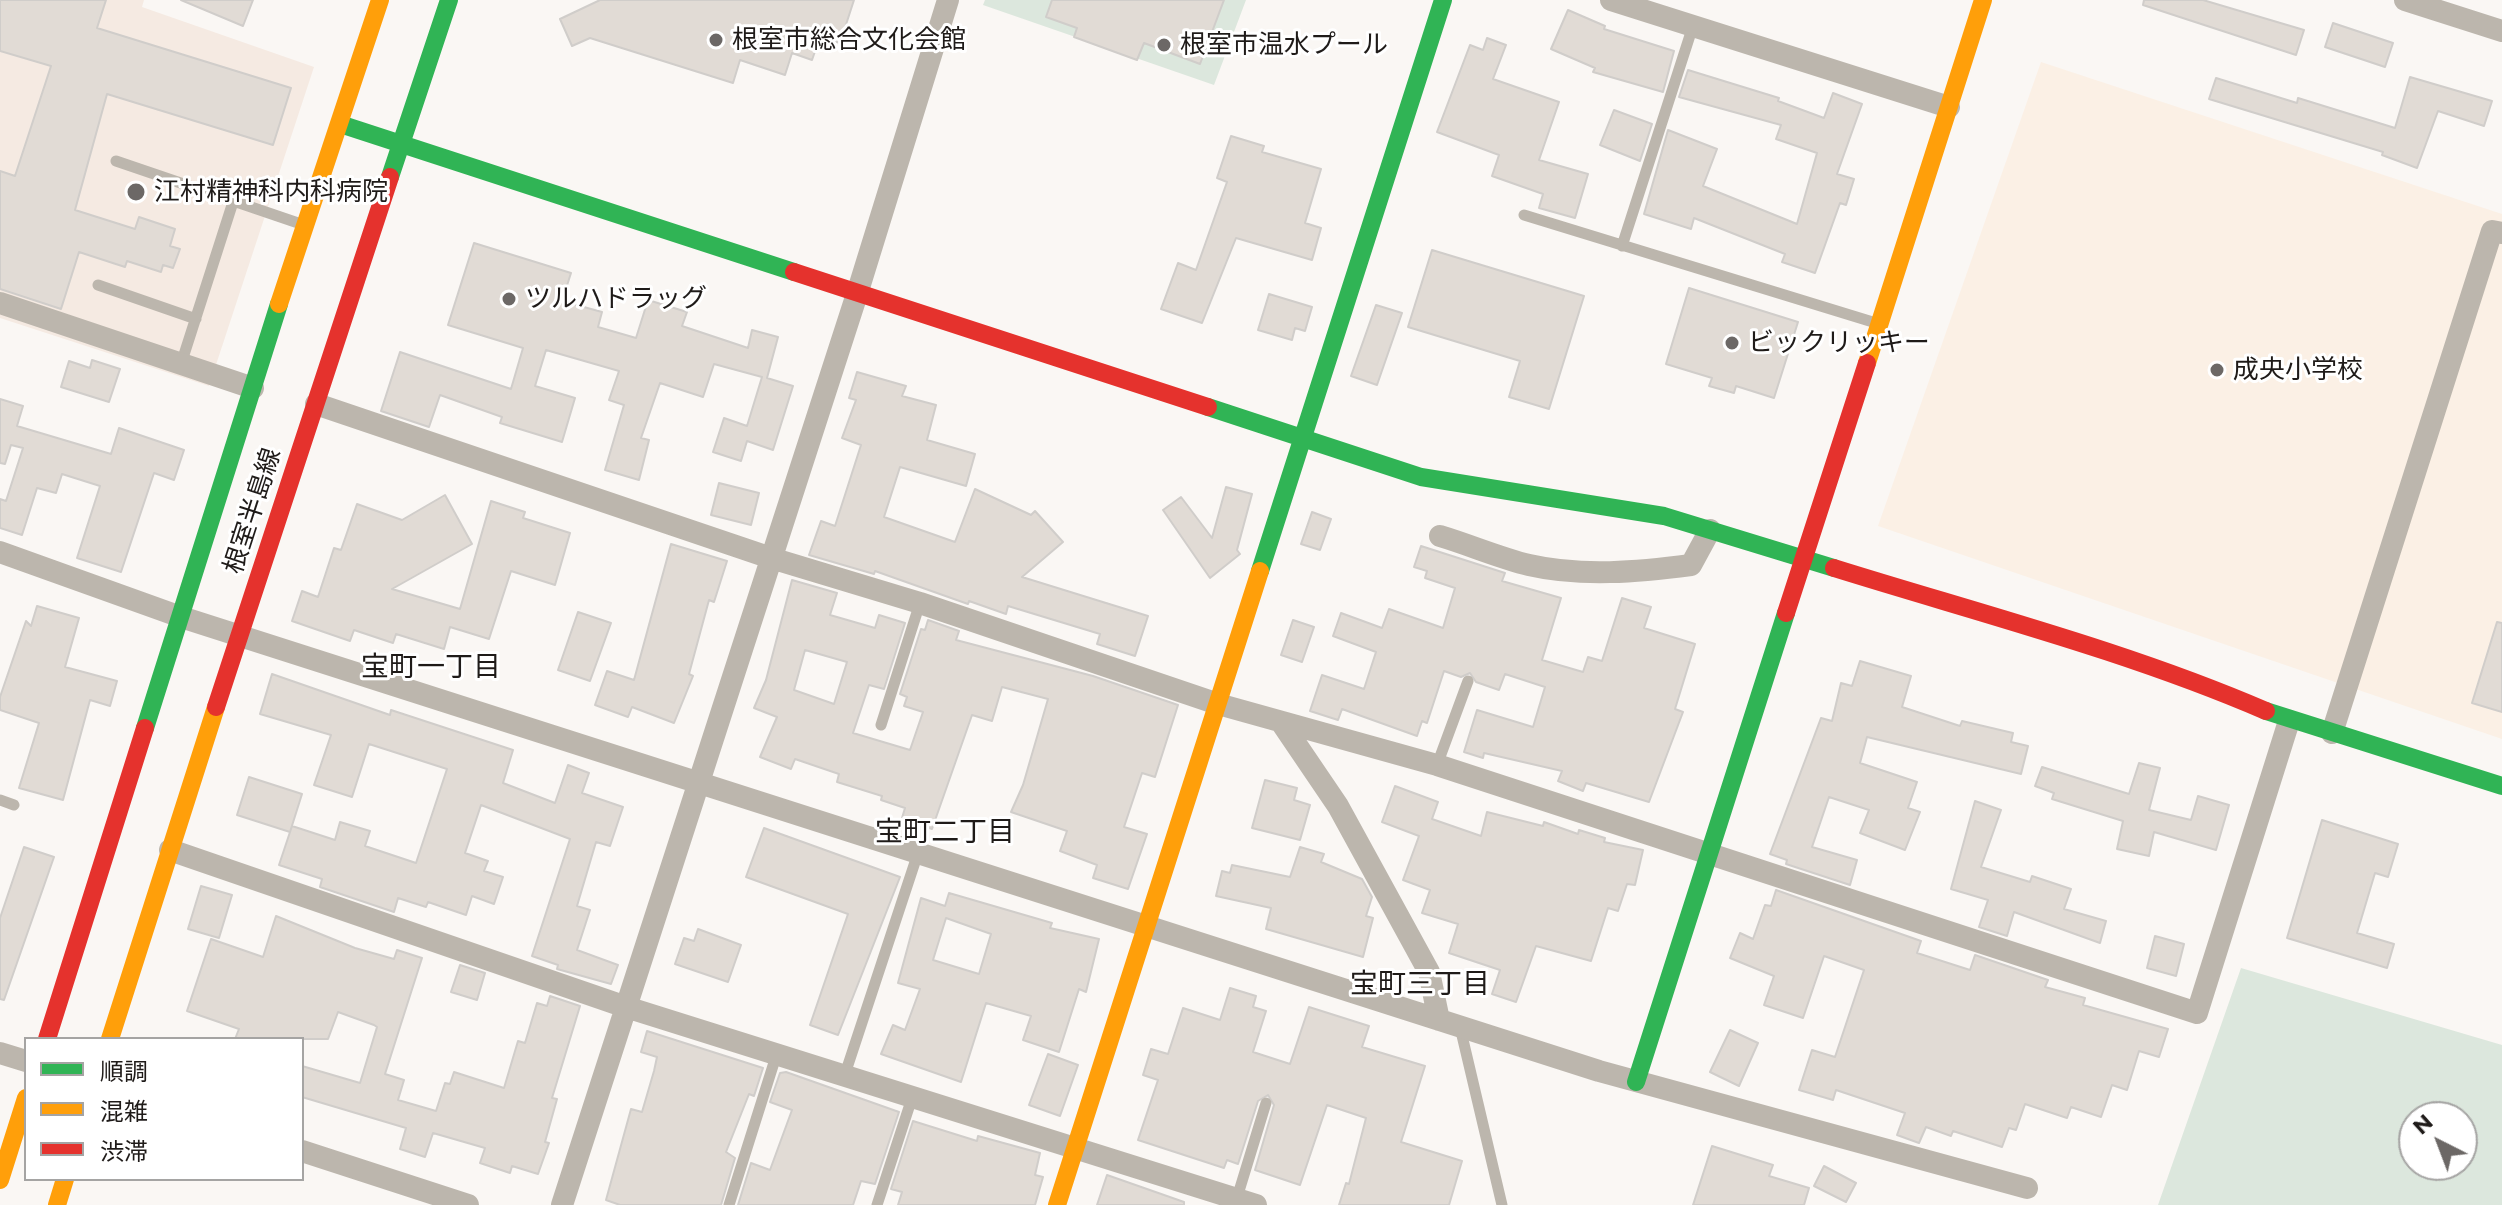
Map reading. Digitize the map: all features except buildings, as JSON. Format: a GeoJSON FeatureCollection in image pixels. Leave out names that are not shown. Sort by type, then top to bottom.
{"type":"FeatureCollection","features":[{"type":"Feature","properties":{"kind":"street","name":"根室半島線"},"geometry":{"type":"LineString","coordinates":[[48,1037],[304,225],[380,0]]}},
{"type":"Feature","properties":{"kind":"street","name":"根室半島線"},"geometry":{"type":"LineString","coordinates":[[111,1037],[239,634],[449,0]]}},
{"type":"Feature","properties":{"kind":"street"},"geometry":{"type":"LineString","coordinates":[[562,1205],[857,294],[948,0]]}},
{"type":"Feature","properties":{"kind":"street"},"geometry":{"type":"LineString","coordinates":[[1057,1205],[1443,0]]}},
{"type":"Feature","properties":{"kind":"street"},"geometry":{"type":"LineString","coordinates":[[1611,0],[1949,107]]}},
{"type":"Feature","properties":{"kind":"street"},"geometry":{"type":"LineString","coordinates":[[1636,1082],[1983,0]]}},
{"type":"Feature","properties":{"kind":"street"},"geometry":{"type":"LineString","coordinates":[[2405,0],[2502,31]]}},
{"type":"Feature","properties":{"kind":"street"},"geometry":{"type":"LineString","coordinates":[[340,124],[1421,477],[1502,492],[1605,504],[1710,530],[2086,646],[2217,690],[2289,721],[2502,786]]}},
{"type":"Feature","properties":{"kind":"street"},"geometry":{"type":"LineString","coordinates":[[2332,733],[2492,231],[2502,233]]}},
{"type":"Feature","properties":{"kind":"street"},"geometry":{"type":"LineString","coordinates":[[0,303],[253,388]]}},
{"type":"Feature","properties":{"kind":"street"},"geometry":{"type":"LineString","coordinates":[[316,404],[771,558],[920,603],[1218,704],[1437,765],[2197,1013],[2289,721]]}},
{"type":"Feature","properties":{"kind":"street"},"geometry":{"type":"LineString","coordinates":[[1440,536],[1530,565],[1580,571],[1652,570],[1691,565],[1710,530]]}},
{"type":"Feature","properties":{"kind":"street"},"geometry":{"type":"LineString","coordinates":[[0,552],[181,617],[1636,1082],[2027,1188]]}},
{"type":"Feature","properties":{"kind":"street"},"geometry":{"type":"LineString","coordinates":[[1281,722],[1338,806],[1429,972],[1449,1023]]}},
{"type":"Feature","properties":{"kind":"street"},"geometry":{"type":"LineString","coordinates":[[170,850],[626,1007],[913,1095],[1242,1203]]}},
{"type":"Feature","properties":{"kind":"street"},"geometry":{"type":"LineString","coordinates":[[0,1053],[24,1060]]}},
{"type":"Feature","properties":{"kind":"street"},"geometry":{"type":"LineString","coordinates":[[0,1180],[24,1104]]}},
{"type":"Feature","properties":{"kind":"street"},"geometry":{"type":"LineString","coordinates":[[304,1152],[468,1205]]}},
{"type":"Feature","properties":{"kind":"street"},"geometry":{"type":"LineString","coordinates":[[57,1205],[64,1181]]}},
{"type":"Feature","properties":{"kind":"lane"},"geometry":{"type":"LineString","coordinates":[[1622,246],[1693,26]]}},
{"type":"Feature","properties":{"kind":"lane"},"geometry":{"type":"LineString","coordinates":[[116,161],[304,225]]}},
{"type":"Feature","properties":{"kind":"lane"},"geometry":{"type":"LineString","coordinates":[[181,364],[233,202]]}},
{"type":"Feature","properties":{"kind":"lane"},"geometry":{"type":"LineString","coordinates":[[1524,215],[1880,325]]}},
{"type":"Feature","properties":{"kind":"lane"},"geometry":{"type":"LineString","coordinates":[[98,285],[196,319]]}},
{"type":"Feature","properties":{"kind":"lane"},"geometry":{"type":"LineString","coordinates":[[881,725],[920,603]]}},
{"type":"Feature","properties":{"kind":"lane"},"geometry":{"type":"LineString","coordinates":[[1437,765],[1468,681]]}},
{"type":"Feature","properties":{"kind":"lane"},"geometry":{"type":"LineString","coordinates":[[0,800],[14,805]]}},
{"type":"Feature","properties":{"kind":"lane"},"geometry":{"type":"LineString","coordinates":[[845,1074],[918,853]]}},
{"type":"Feature","properties":{"kind":"lane"},"geometry":{"type":"LineString","coordinates":[[1449,1023],[1502,1205]]}},
{"type":"Feature","properties":{"kind":"lane"},"geometry":{"type":"LineString","coordinates":[[729,1205],[777,1053]]}},
{"type":"Feature","properties":{"kind":"lane"},"geometry":{"type":"LineString","coordinates":[[877,1205],[913,1095]]}},
{"type":"Feature","properties":{"kind":"lane"},"geometry":{"type":"LineString","coordinates":[[1242,1203],[1266,1103]]}},
{"type":"Feature","properties":{"kind":"shaded area","name":"江村精神科内科病院"},"geometry":{"type":"Polygon","coordinates":[[[0,0],[144,0],[142,7],[314,67],[209,386],[0,318],[0,0]]]}},
{"type":"Feature","properties":{"kind":"shaded area","name":"根室市温水プール"},"geometry":{"type":"Polygon","coordinates":[[[985,0],[1246,0],[1214,85],[983,5],[985,0]]]}},
{"type":"Feature","properties":{"kind":"shaded area","name":"成央小学校"},"geometry":{"type":"Polygon","coordinates":[[[2041,62],[2502,214],[2502,739],[1878,526],[2041,62]]]}},
{"type":"Feature","properties":{"kind":"shaded area"},"geometry":{"type":"Polygon","coordinates":[[[2241,968],[2502,1045],[2502,1205],[2158,1205],[2241,968]]]}},
{"type":"Feature","properties":{"kind":"traffic: fast"},"geometry":{"type":"LineString","coordinates":[[390,177],[449,0]]}},
{"type":"Feature","properties":{"kind":"traffic: fast"},"geometry":{"type":"LineString","coordinates":[[1260,571],[1443,0]]}},
{"type":"Feature","properties":{"kind":"traffic: fast"},"geometry":{"type":"LineString","coordinates":[[340,124],[794,272]]}},
{"type":"Feature","properties":{"kind":"traffic: fast"},"geometry":{"type":"LineString","coordinates":[[145,728],[279,304]]}},
{"type":"Feature","properties":{"kind":"traffic: fast"},"geometry":{"type":"LineString","coordinates":[[1208,407],[1421,477],[1664,516],[1834,568]]}},
{"type":"Feature","properties":{"kind":"traffic: fast"},"geometry":{"type":"LineString","coordinates":[[1636,1082],[1786,613]]}},
{"type":"Feature","properties":{"kind":"traffic: fast"},"geometry":{"type":"LineString","coordinates":[[2266,711],[2502,786]]}},
{"type":"Feature","properties":{"kind":"traffic: slow"},"geometry":{"type":"LineString","coordinates":[[279,304],[380,0]]}},
{"type":"Feature","properties":{"kind":"traffic: slow"},"geometry":{"type":"LineString","coordinates":[[1867,363],[1983,0]]}},
{"type":"Feature","properties":{"kind":"traffic: slow"},"geometry":{"type":"LineString","coordinates":[[1057,1205],[1260,571]]}},
{"type":"Feature","properties":{"kind":"traffic: slow"},"geometry":{"type":"LineString","coordinates":[[111,1037],[216,707]]}},
{"type":"Feature","properties":{"kind":"traffic: slow"},"geometry":{"type":"LineString","coordinates":[[0,1180],[24,1104]]}},
{"type":"Feature","properties":{"kind":"traffic: slow"},"geometry":{"type":"LineString","coordinates":[[57,1205],[64,1181]]}},
{"type":"Feature","properties":{"kind":"traffic: jam"},"geometry":{"type":"LineString","coordinates":[[216,707],[390,177]]}},
{"type":"Feature","properties":{"kind":"traffic: jam"},"geometry":{"type":"LineString","coordinates":[[794,272],[1208,407]]}},
{"type":"Feature","properties":{"kind":"traffic: jam"},"geometry":{"type":"LineString","coordinates":[[1786,613],[1867,363]]}},
{"type":"Feature","properties":{"kind":"traffic: jam"},"geometry":{"type":"LineString","coordinates":[[1834,568],[2106,651],[2266,711]]}},
{"type":"Feature","properties":{"kind":"traffic: jam"},"geometry":{"type":"LineString","coordinates":[[48,1037],[145,728]]}},
{"type":"Feature","properties":{"kind":"place","name":"根室市総合文化会館"},"geometry":{"type":"Point","coordinates":[716,40]}},
{"type":"Feature","properties":{"kind":"place","name":"根室市温水プール"},"geometry":{"type":"Point","coordinates":[1164,45]}},
{"type":"Feature","properties":{"kind":"place","name":"江村精神科内科病院"},"geometry":{"type":"Point","coordinates":[136,192]}},
{"type":"Feature","properties":{"kind":"place","name":"ツルハドラッグ"},"geometry":{"type":"Point","coordinates":[509,299]}},
{"type":"Feature","properties":{"kind":"place","name":"ビックリッキー"},"geometry":{"type":"Point","coordinates":[1732,343]}},
{"type":"Feature","properties":{"kind":"place","name":"成央小学校"},"geometry":{"type":"Point","coordinates":[2217,370]}},
{"type":"Feature","properties":{"kind":"district","name":"宝町一丁目"},"geometry":{"type":"Point","coordinates":[431,668]}},
{"type":"Feature","properties":{"kind":"district","name":"宝町二丁目"},"geometry":{"type":"Point","coordinates":[945,833]}},
{"type":"Feature","properties":{"kind":"district","name":"宝町三丁目"},"geometry":{"type":"Point","coordinates":[1420,985]}}]}
